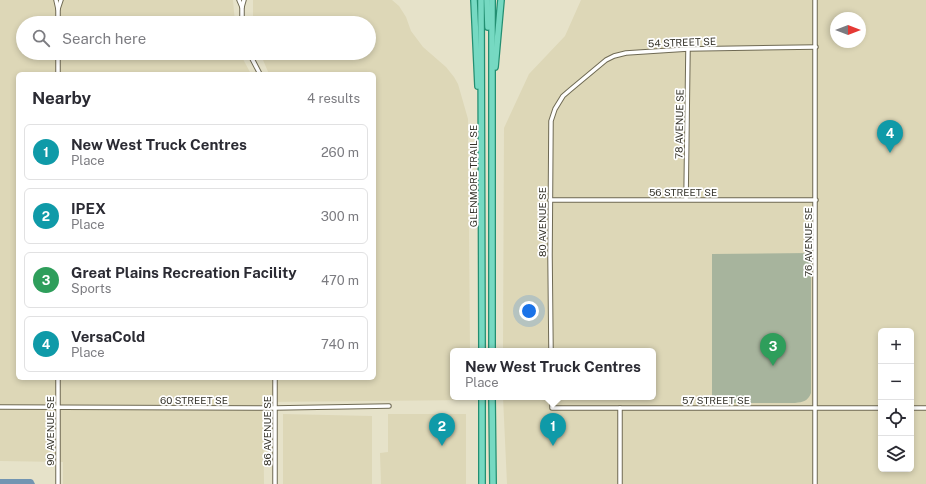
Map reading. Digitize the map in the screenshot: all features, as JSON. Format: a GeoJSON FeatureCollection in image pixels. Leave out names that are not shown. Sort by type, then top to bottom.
{"type":"FeatureCollection","features":[{"type":"Feature","properties":{"kind":"main road"},"geometry":{"type":"LineString","coordinates":[[474,0],[478,101],[482,111]]}},
{"type":"Feature","properties":{"kind":"main road","name":"GLENMORE TRAIL SE"},"geometry":{"type":"LineString","coordinates":[[481,0],[482,348]]}},
{"type":"Feature","properties":{"kind":"main road"},"geometry":{"type":"LineString","coordinates":[[487,0],[488,29],[492,38]]}},
{"type":"Feature","properties":{"kind":"main road","name":"GLENMORE TRAIL SE"},"geometry":{"type":"LineString","coordinates":[[492,0],[492,348]]}},
{"type":"Feature","properties":{"kind":"main road"},"geometry":{"type":"LineString","coordinates":[[492,85],[501,0]]}},
{"type":"Feature","properties":{"kind":"main road"},"geometry":{"type":"LineString","coordinates":[[482,400],[482,484]]}},
{"type":"Feature","properties":{"kind":"main road"},"geometry":{"type":"LineString","coordinates":[[492,400],[493,484]]}},
{"type":"Feature","properties":{"kind":"street"},"geometry":{"type":"LineString","coordinates":[[56,0],[58,16]]}},
{"type":"Feature","properties":{"kind":"street"},"geometry":{"type":"LineString","coordinates":[[58,9],[61,0]]}},
{"type":"Feature","properties":{"kind":"street"},"geometry":{"type":"LineString","coordinates":[[239,0],[242,7]]}},
{"type":"Feature","properties":{"kind":"street"},"geometry":{"type":"LineString","coordinates":[[242,16],[244,0]]}},
{"type":"Feature","properties":{"kind":"street","name":"76 AVENUE SE"},"geometry":{"type":"LineString","coordinates":[[816,0],[816,484]]}},
{"type":"Feature","properties":{"kind":"street","name":"54 STREET SE"},"geometry":{"type":"LineString","coordinates":[[563,96],[606,60],[626,53],[688,49],[816,47]]}},
{"type":"Feature","properties":{"kind":"street","name":"78 AVENUE SE"},"geometry":{"type":"LineString","coordinates":[[686,199],[688,49]]}},
{"type":"Feature","properties":{"kind":"street"},"geometry":{"type":"LineString","coordinates":[[58,60],[58,72]]}},
{"type":"Feature","properties":{"kind":"street"},"geometry":{"type":"LineString","coordinates":[[253,60],[259,72]]}},
{"type":"Feature","properties":{"kind":"street","name":"80 AVENUE SE"},"geometry":{"type":"LineString","coordinates":[[551,348],[551,121],[555,109],[563,96]]}},
{"type":"Feature","properties":{"kind":"street","name":"56 STREET SE"},"geometry":{"type":"LineString","coordinates":[[550,200],[816,200]]}},
{"type":"Feature","properties":{"kind":"street","name":"90 AVENUE SE"},"geometry":{"type":"LineString","coordinates":[[58,380],[58,484]]}},
{"type":"Feature","properties":{"kind":"street","name":"86 AVENUE SE"},"geometry":{"type":"LineString","coordinates":[[275,380],[275,484]]}},
{"type":"Feature","properties":{"kind":"street","name":"57 STREET SE"},"geometry":{"type":"LineString","coordinates":[[552,400],[552,408],[878,408]]}},
{"type":"Feature","properties":{"kind":"street","name":"60 STREET SE"},"geometry":{"type":"LineString","coordinates":[[0,407],[275,408],[389,406]]}},
{"type":"Feature","properties":{"kind":"street"},"geometry":{"type":"LineString","coordinates":[[620,408],[620,484]]}},
{"type":"Feature","properties":{"kind":"street"},"geometry":{"type":"LineString","coordinates":[[914,408],[926,408]]}},
{"type":"Feature","properties":{"kind":"shaded area"},"geometry":{"type":"Polygon","coordinates":[[[0,0],[233,0],[234,16],[16,16],[16,60],[244,60],[250,72],[16,72],[16,380],[376,380],[376,72],[268,72],[263,60],[376,60],[376,16],[253,16],[253,0],[392,0],[399,6],[406,17],[411,31],[423,47],[446,67],[454,77],[458,84],[468,119],[470,348],[450,348],[450,400],[471,400],[263,402],[264,484],[63,484],[63,462],[0,461],[0,0]]]}},
{"type":"Feature","properties":{"kind":"shaded area"},"geometry":{"type":"Polygon","coordinates":[[[581,0],[926,0],[926,484],[507,484],[503,400],[656,400],[656,348],[503,348],[504,128],[529,74],[565,36],[581,0]]]}},
{"type":"Feature","properties":{"kind":"shaded area"},"geometry":{"type":"Polygon","coordinates":[[[283,414],[372,416],[372,484],[283,484],[283,414]]]}},
{"type":"Feature","properties":{"kind":"shaded area"},"geometry":{"type":"Polygon","coordinates":[[[388,414],[466,414],[466,484],[381,484],[380,453],[388,452],[388,414]]]}},
{"type":"Feature","properties":{"kind":"green space"},"geometry":{"type":"Polygon","coordinates":[[[811,253],[810,396],[805,401],[795,403],[712,403],[712,254],[811,253]]]}},
{"type":"Feature","properties":{"kind":"water"},"geometry":{"type":"Polygon","coordinates":[[[0,479],[31,479],[35,484],[0,484],[0,479]]]}},
{"type":"Feature","properties":{"kind":"place","name":"VersaCold"},"geometry":{"type":"Point","coordinates":[890,153]}},
{"type":"Feature","properties":{"kind":"place","name":"Great Plains Recreation Facility"},"geometry":{"type":"Point","coordinates":[773,366]}},
{"type":"Feature","properties":{"kind":"place","name":"IPEX"},"geometry":{"type":"Point","coordinates":[442,446]}},
{"type":"Feature","properties":{"kind":"place","name":"New West Truck Centres"},"geometry":{"type":"Point","coordinates":[553,446]}}]}
